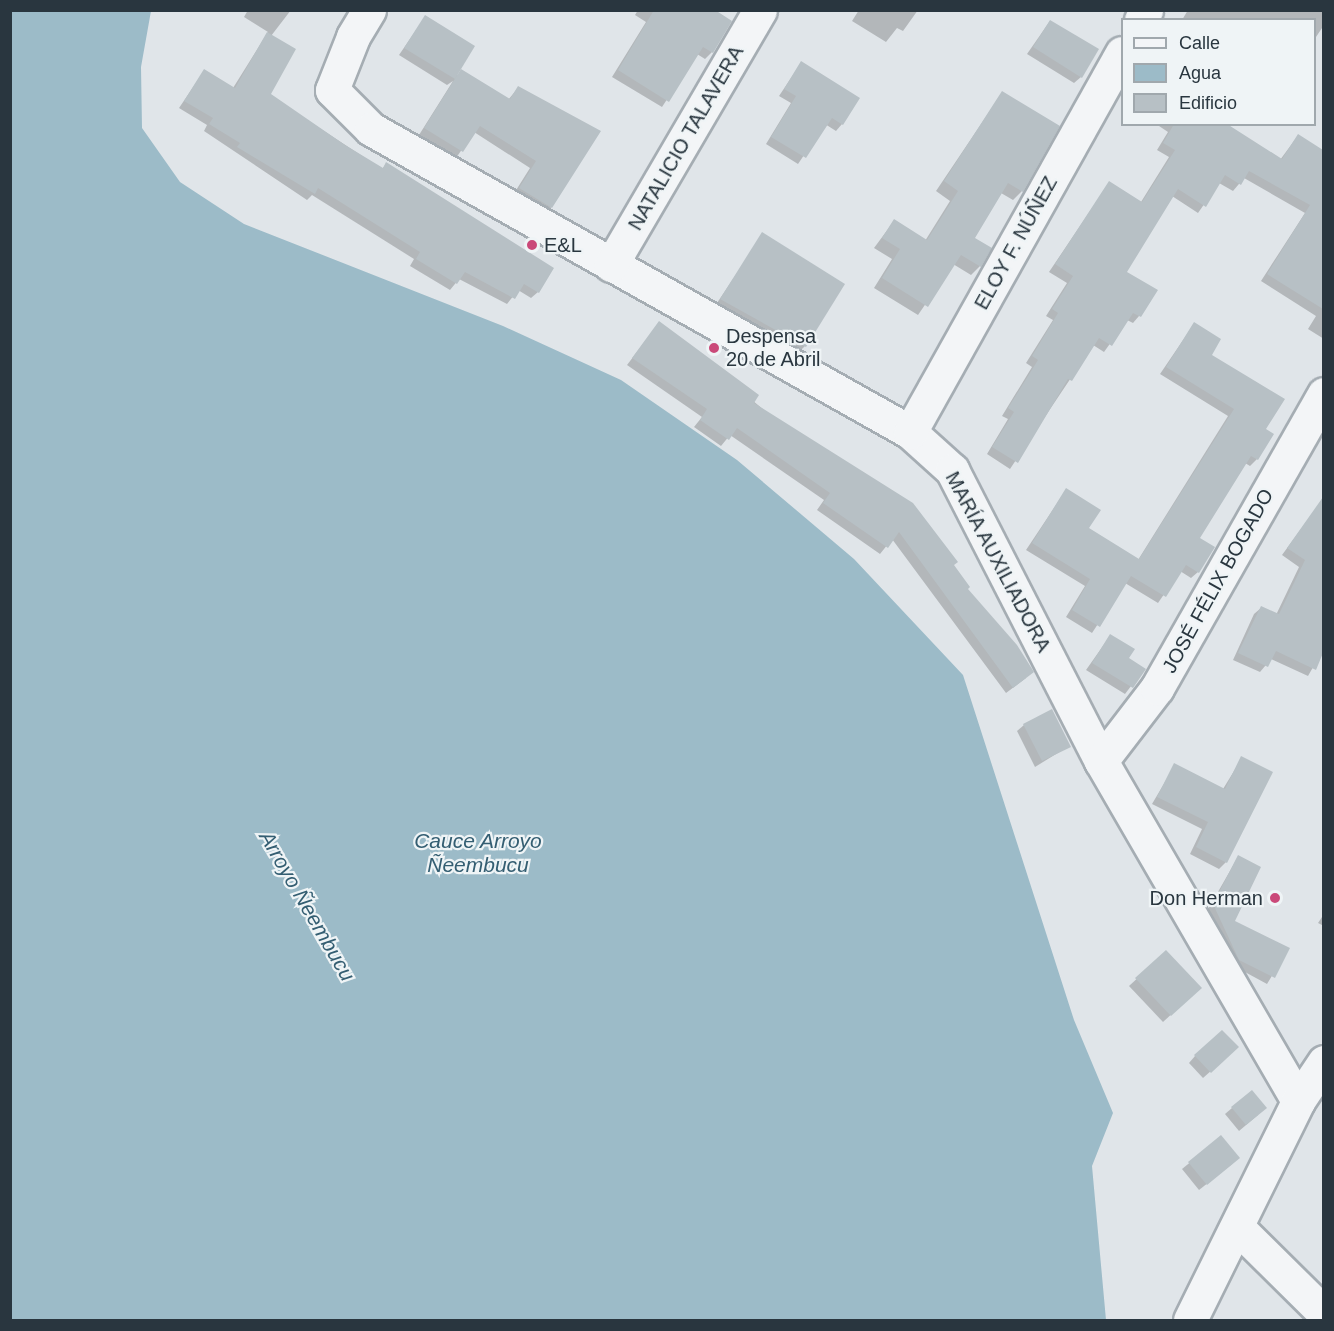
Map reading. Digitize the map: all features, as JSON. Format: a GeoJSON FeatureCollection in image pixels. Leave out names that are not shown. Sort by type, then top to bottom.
{"type":"FeatureCollection","features":[{"type":"Feature","properties":{"kind":"street","name":"MARÍA AUXILIADORA"},"geometry":{"type":"LineString","coordinates":[[369,10],[353,37],[332,90],[371,129],[910,432],[952,470],[1101,761],[1299,1101]]}},
{"type":"Feature","properties":{"kind":"street","name":"NATALICIO TALAVERA"},"geometry":{"type":"LineString","coordinates":[[611,264],[760,10]]}},
{"type":"Feature","properties":{"kind":"street","name":"ELOY F. NÚÑEZ"},"geometry":{"type":"LineString","coordinates":[[910,432],[1121,55]]}},
{"type":"Feature","properties":{"kind":"street","name":"JOSÉ FÉLIX BOGADO"},"geometry":{"type":"LineString","coordinates":[[1101,761],[1157,688],[1323,394]]}},
{"type":"Feature","properties":{"kind":"street"},"geometry":{"type":"LineString","coordinates":[[1190,1320],[1299,1101],[1323,1062]]}},
{"type":"Feature","properties":{"kind":"street"},"geometry":{"type":"LineString","coordinates":[[1237,1227],[1323,1313]]}},
{"type":"Feature","properties":{"kind":"water","name":"Cauce Arroyo Ñeembucu"},"geometry":{"type":"Polygon","coordinates":[[[10,11],[151,11],[141,67],[142,128],[180,182],[244,224],[503,326],[621,380],[737,460],[854,559],[963,675],[1074,1020],[1113,1113],[1092,1166],[1106,1320],[11,1320],[10,11]]]}},
{"type":"Feature","properties":{"kind":"building"},"geometry":{"type":"Polygon","coordinates":[[[654,10],[715,10],[732,21],[713,53],[703,47],[669,102],[618,70],[654,10]]]}},
{"type":"Feature","properties":{"kind":"building"},"geometry":{"type":"Polygon","coordinates":[[[425,15],[475,46],[455,79],[404,48],[425,15]]]}},
{"type":"Feature","properties":{"kind":"building"},"geometry":{"type":"Polygon","coordinates":[[[1050,20],[1099,49],[1082,78],[1033,47],[1050,20]]]}},
{"type":"Feature","properties":{"kind":"building"},"geometry":{"type":"Polygon","coordinates":[[[267,32],[296,49],[271,94],[345,145],[383,168],[386,162],[554,268],[539,293],[524,284],[515,299],[465,272],[457,284],[416,259],[420,252],[318,188],[315,194],[237,147],[240,143],[209,124],[213,118],[184,101],[204,69],[235,88],[267,32]]]}},
{"type":"Feature","properties":{"kind":"building"},"geometry":{"type":"Polygon","coordinates":[[[801,61],[860,98],[843,125],[832,118],[806,158],[771,137],[796,96],[784,89],[801,61]]]}},
{"type":"Feature","properties":{"kind":"building"},"geometry":{"type":"Polygon","coordinates":[[[461,69],[510,99],[518,86],[601,131],[552,208],[519,188],[536,161],[480,126],[463,152],[424,128],[461,69]]]}},
{"type":"Feature","properties":{"kind":"building"},"geometry":{"type":"Polygon","coordinates":[[[1002,91],[1060,126],[1023,192],[1008,183],[975,238],[992,248],[981,267],[961,255],[928,307],[882,278],[900,249],[882,238],[894,219],[927,240],[958,191],[944,181],[1002,91]]]}},
{"type":"Feature","properties":{"kind":"building"},"geometry":{"type":"Polygon","coordinates":[[[1173,126],[1230,126],[1282,159],[1298,134],[1323,150],[1323,309],[1267,274],[1310,205],[1249,171],[1241,185],[1225,175],[1206,207],[1178,189],[1127,272],[1158,290],[1141,317],[1133,313],[1112,346],[1099,338],[1072,381],[1068,379],[1018,463],[992,447],[1014,412],[1008,408],[1038,360],[1032,356],[1058,313],[1052,309],[1073,276],[1055,264],[1109,181],[1142,202],[1175,150],[1163,143],[1173,126]]]}},
{"type":"Feature","properties":{"kind":"building"},"geometry":{"type":"Polygon","coordinates":[[[762,232],[845,284],[806,347],[720,299],[762,232]]]}},
{"type":"Feature","properties":{"kind":"building"},"geometry":{"type":"Polygon","coordinates":[[[659,321],[759,395],[754,403],[913,503],[958,562],[954,565],[970,587],[968,589],[1017,645],[1034,672],[1013,688],[899,532],[888,548],[823,503],[830,493],[737,428],[729,440],[700,420],[707,409],[632,358],[659,321]]]}},
{"type":"Feature","properties":{"kind":"building"},"geometry":{"type":"Polygon","coordinates":[[[1194,322],[1221,339],[1212,355],[1285,399],[1266,429],[1274,434],[1258,460],[1251,456],[1200,538],[1215,547],[1199,573],[1186,565],[1166,597],[1131,576],[1100,627],[1072,610],[1090,579],[1032,543],[1066,488],[1101,510],[1089,528],[1139,559],[1234,409],[1166,367],[1194,322]]]}},
{"type":"Feature","properties":{"kind":"building"},"geometry":{"type":"Polygon","coordinates":[[[1323,497],[1323,653],[1316,670],[1276,651],[1268,667],[1238,653],[1261,606],[1279,614],[1305,560],[1287,548],[1323,497]]]}},
{"type":"Feature","properties":{"kind":"building"},"geometry":{"type":"Polygon","coordinates":[[[1110,634],[1135,649],[1129,658],[1146,669],[1133,688],[1092,663],[1110,634]]]}},
{"type":"Feature","properties":{"kind":"building"},"geometry":{"type":"Polygon","coordinates":[[[1052,709],[1071,747],[1042,761],[1023,724],[1052,709]]]}},
{"type":"Feature","properties":{"kind":"building"},"geometry":{"type":"Polygon","coordinates":[[[1241,756],[1273,772],[1227,863],[1196,847],[1208,822],[1157,797],[1174,763],[1225,789],[1241,756]]]}},
{"type":"Feature","properties":{"kind":"building"},"geometry":{"type":"Polygon","coordinates":[[[1238,855],[1261,867],[1235,921],[1290,948],[1275,978],[1239,960],[1213,904],[1238,855]]]}},
{"type":"Feature","properties":{"kind":"building"},"geometry":{"type":"Polygon","coordinates":[[[1166,950],[1202,988],[1171,1016],[1135,978],[1166,950]]]}},
{"type":"Feature","properties":{"kind":"building"},"geometry":{"type":"Polygon","coordinates":[[[1222,1030],[1239,1047],[1211,1073],[1194,1055],[1222,1030]]]}},
{"type":"Feature","properties":{"kind":"building"},"geometry":{"type":"Polygon","coordinates":[[[1252,1090],[1267,1108],[1246,1125],[1231,1107],[1252,1090]]]}},
{"type":"Feature","properties":{"kind":"building"},"geometry":{"type":"Polygon","coordinates":[[[1221,1135],[1240,1158],[1207,1185],[1188,1162],[1221,1135]]]}},
{"type":"Feature","properties":{"kind":"place","name":"E&L"},"geometry":{"type":"Point","coordinates":[532,245]}},
{"type":"Feature","properties":{"kind":"place","name":"Despensa 20 de Abril"},"geometry":{"type":"Point","coordinates":[714,348]}},
{"type":"Feature","properties":{"kind":"place","name":"Don Herman"},"geometry":{"type":"Point","coordinates":[1275,898]}},
{"type":"Feature","properties":{"kind":"water label","name":"Arroyo Ñeembucu"},"geometry":{"type":"Point","coordinates":[307,906]}}]}
